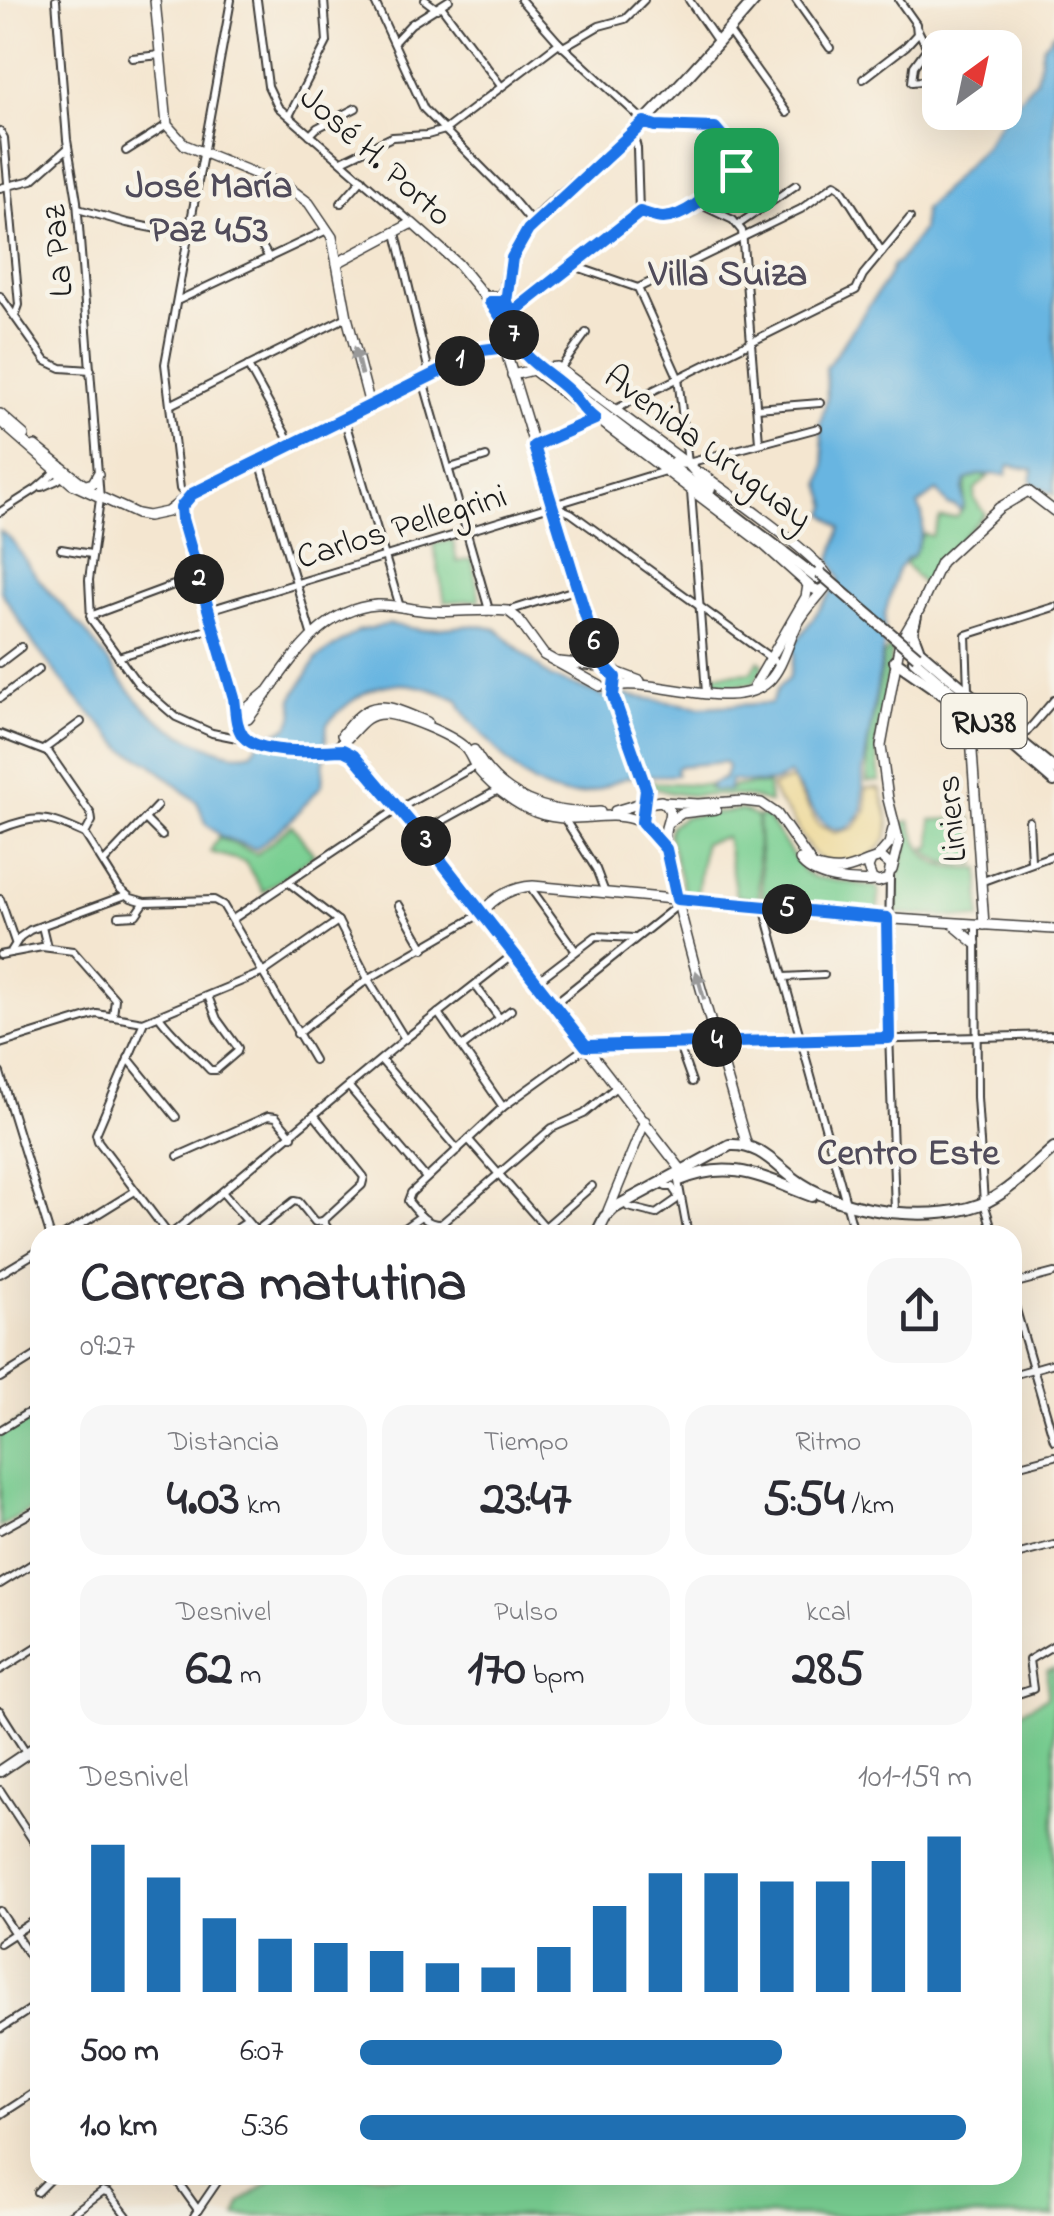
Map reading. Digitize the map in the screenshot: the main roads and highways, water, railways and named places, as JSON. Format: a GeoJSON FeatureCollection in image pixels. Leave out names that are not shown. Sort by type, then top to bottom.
{"type":"FeatureCollection","features":[{"type":"Feature","properties":{"kind":"main road"},"geometry":{"type":"LineString","coordinates":[[155,0],[167,125],[178,140],[203,153],[298,192],[328,229],[346,318],[370,405]]}},
{"type":"Feature","properties":{"kind":"main road","name":"RN38"},"geometry":{"type":"LineString","coordinates":[[605,414],[573,394],[526,355],[512,331],[504,307],[509,300],[516,249],[533,224],[644,122],[758,0]]}},
{"type":"Feature","properties":{"kind":"main road","name":"José H. Porto"},"geometry":{"type":"LineString","coordinates":[[337,263],[412,223],[458,264],[512,331]]}},
{"type":"Feature","properties":{"kind":"main road"},"geometry":{"type":"LineString","coordinates":[[488,300],[509,300]]}},
{"type":"Feature","properties":{"kind":"main road","name":"RN38"},"geometry":{"type":"LineString","coordinates":[[509,300],[526,346],[546,368],[918,656],[1052,776]]}},
{"type":"Feature","properties":{"kind":"main road"},"geometry":{"type":"LineString","coordinates":[[505,349],[514,345],[512,331]]}},
{"type":"Feature","properties":{"kind":"main road"},"geometry":{"type":"LineString","coordinates":[[505,349],[606,679],[646,789],[653,802],[670,810],[666,849],[677,899],[746,1146],[754,1153],[752,1160],[734,1169],[687,1175],[677,1191],[624,1200]]}},
{"type":"Feature","properties":{"kind":"main road"},"geometry":{"type":"LineString","coordinates":[[0,422],[60,472],[100,499],[144,516],[167,512],[188,496],[483,350],[505,349],[526,355],[546,368]]}},
{"type":"Feature","properties":{"kind":"main road"},"geometry":{"type":"LineString","coordinates":[[512,374],[546,368]]}},
{"type":"Feature","properties":{"kind":"main road","name":"Avenida Uruguay"},"geometry":{"type":"LineString","coordinates":[[546,368],[578,406],[605,414],[688,463],[828,571],[820,581],[764,545],[691,491],[670,467]]}},
{"type":"Feature","properties":{"kind":"main road"},"geometry":{"type":"LineString","coordinates":[[573,394],[578,406]]}},
{"type":"Feature","properties":{"kind":"main road"},"geometry":{"type":"LineString","coordinates":[[0,414],[60,472],[86,485],[100,499]]}},
{"type":"Feature","properties":{"kind":"main road"},"geometry":{"type":"LineString","coordinates":[[670,467],[688,463],[710,489]]}},
{"type":"Feature","properties":{"kind":"main road","name":"RN38"},"geometry":{"type":"LineString","coordinates":[[670,467],[710,489],[820,581]]}},
{"type":"Feature","properties":{"kind":"main road"},"geometry":{"type":"LineString","coordinates":[[86,485],[93,483],[98,474]]}},
{"type":"Feature","properties":{"kind":"main road"},"geometry":{"type":"LineString","coordinates":[[188,496],[181,507],[182,519],[251,742],[276,750],[322,750],[345,742],[369,717],[390,714],[458,742],[502,787],[542,808],[565,816],[628,816],[648,828],[668,825],[682,813],[758,807],[774,819],[808,870],[860,882],[885,880],[899,848],[882,746],[900,642],[942,562],[1007,502],[1028,491],[1054,512]]}},
{"type":"Feature","properties":{"kind":"main road"},"geometry":{"type":"LineString","coordinates":[[167,512],[182,519]]}},
{"type":"Feature","properties":{"kind":"main road"},"geometry":{"type":"LineString","coordinates":[[242,723],[330,620],[347,611],[374,605],[428,612],[508,611],[551,660],[606,679],[732,694],[766,683],[791,619],[820,581]]}},
{"type":"Feature","properties":{"kind":"main road"},"geometry":{"type":"LineString","coordinates":[[775,661],[820,581]]}},
{"type":"Feature","properties":{"kind":"main road"},"geometry":{"type":"LineString","coordinates":[[916,616],[912,640],[918,656]]}},
{"type":"Feature","properties":{"kind":"main road"},"geometry":{"type":"LineString","coordinates":[[900,642],[907,641],[918,656],[968,691],[996,727]]}},
{"type":"Feature","properties":{"kind":"main road"},"geometry":{"type":"LineString","coordinates":[[565,663],[590,656],[595,646]]}},
{"type":"Feature","properties":{"kind":"main road","name":"RN38"},"geometry":{"type":"LineString","coordinates":[[918,656],[969,710],[996,727]]}},
{"type":"Feature","properties":{"kind":"main road"},"geometry":{"type":"LineString","coordinates":[[551,660],[606,679],[652,686]]}},
{"type":"Feature","properties":{"kind":"main road"},"geometry":{"type":"LineString","coordinates":[[895,661],[969,710]]}},
{"type":"Feature","properties":{"kind":"main road","name":"Liniers"},"geometry":{"type":"LineString","coordinates":[[969,710],[983,881],[980,925]]}},
{"type":"Feature","properties":{"kind":"main road"},"geometry":{"type":"LineString","coordinates":[[971,738],[981,728],[996,727]]}},
{"type":"Feature","properties":{"kind":"main road"},"geometry":{"type":"LineString","coordinates":[[322,750],[345,742]]}},
{"type":"Feature","properties":{"kind":"main road"},"geometry":{"type":"LineString","coordinates":[[345,742],[645,1121],[677,1191]]}},
{"type":"Feature","properties":{"kind":"main road"},"geometry":{"type":"LineString","coordinates":[[646,789],[653,802]]}},
{"type":"Feature","properties":{"kind":"main road"},"geometry":{"type":"LineString","coordinates":[[565,816],[653,802],[761,803],[778,814],[813,866],[843,872],[874,859],[887,860],[891,873]]}},
{"type":"Feature","properties":{"kind":"main road"},"geometry":{"type":"LineString","coordinates":[[653,802],[641,818],[666,849]]}},
{"type":"Feature","properties":{"kind":"main road"},"geometry":{"type":"LineString","coordinates":[[875,881],[868,872],[889,844],[893,824]]}},
{"type":"Feature","properties":{"kind":"main road"},"geometry":{"type":"LineString","coordinates":[[482,913],[492,900],[528,886],[887,918],[1054,928]]}},
{"type":"Feature","properties":{"kind":"main road"},"geometry":{"type":"LineString","coordinates":[[944,922],[976,942]]}},
{"type":"Feature","properties":{"kind":"main road"},"geometry":{"type":"LineString","coordinates":[[607,1225],[624,1200],[645,1121]]}},
{"type":"Feature","properties":{"kind":"main road"},"geometry":{"type":"LineString","coordinates":[[746,1146],[734,1148],[727,1156],[727,1164],[833,1204],[950,1212],[984,1202],[1006,1190],[1054,1148]]}},
{"type":"Feature","properties":{"kind":"main road"},"geometry":{"type":"LineString","coordinates":[[603,1225],[607,1214],[624,1200],[677,1191],[723,1147],[746,1146],[766,1154],[807,1188],[845,1204]]}},
{"type":"Feature","properties":{"kind":"main road"},"geometry":{"type":"LineString","coordinates":[[0,1770],[30,1751]]}},
{"type":"Feature","properties":{"kind":"water"},"geometry":{"type":"Polygon","coordinates":[[[1054,32],[1054,495],[1031,482],[1033,470],[1009,465],[1006,475],[980,474],[966,480],[960,511],[948,505],[937,491],[918,505],[923,517],[921,537],[913,556],[897,571],[885,614],[884,644],[863,773],[863,809],[852,824],[841,830],[821,820],[789,774],[770,782],[731,780],[728,791],[712,790],[711,784],[725,778],[725,762],[680,766],[677,775],[625,778],[579,794],[551,791],[515,769],[464,713],[458,700],[403,684],[372,689],[327,724],[322,785],[292,819],[256,849],[222,837],[207,825],[197,802],[150,763],[125,750],[75,697],[35,646],[1,591],[0,531],[138,701],[190,739],[233,753],[252,752],[262,738],[288,726],[293,716],[292,699],[317,658],[358,631],[389,624],[422,630],[476,625],[496,629],[550,677],[607,697],[625,695],[700,707],[771,703],[778,688],[789,678],[795,653],[792,648],[840,580],[831,559],[841,528],[825,514],[828,506],[821,484],[825,465],[820,424],[827,398],[826,368],[893,265],[922,230],[924,210],[984,147],[995,130],[1022,130],[1022,95],[1036,80],[1043,46],[1054,32]]]}},
{"type":"Feature","properties":{"kind":"district","name":"José María Paz 453"},"geometry":{"type":"Point","coordinates":[209,206]}},
{"type":"Feature","properties":{"kind":"district","name":"Villa Suiza"},"geometry":{"type":"Point","coordinates":[728,272]}},
{"type":"Feature","properties":{"kind":"district","name":"Centro Este"},"geometry":{"type":"Point","coordinates":[908,1151]}}]}
